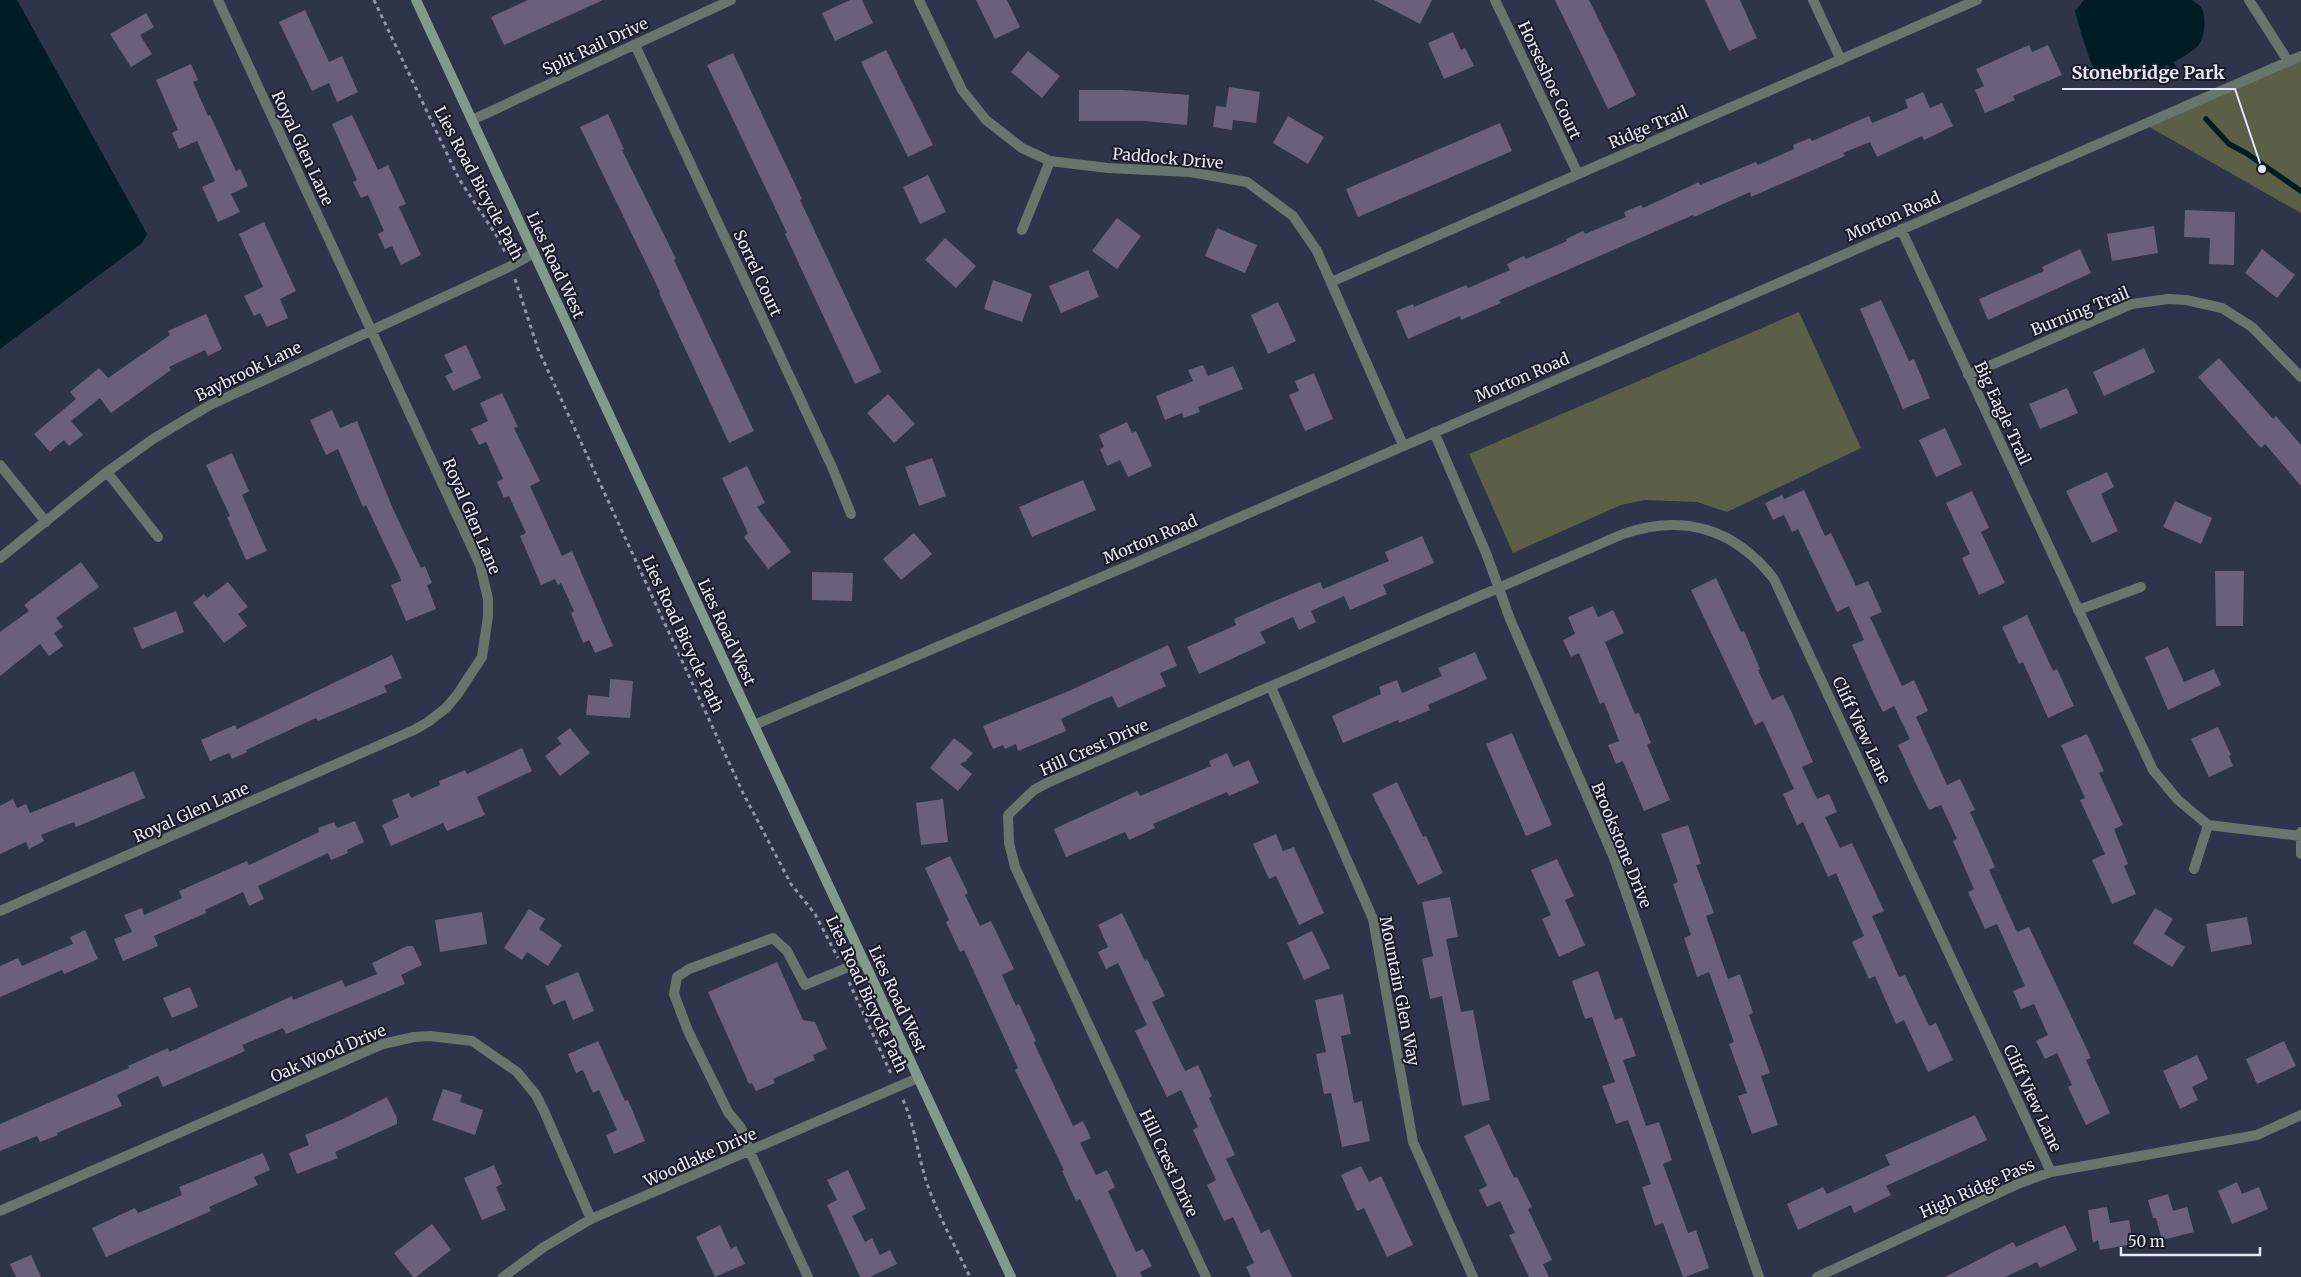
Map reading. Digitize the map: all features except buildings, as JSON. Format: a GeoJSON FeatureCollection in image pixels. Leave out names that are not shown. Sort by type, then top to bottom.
{"type":"FeatureCollection","features":[{"type":"Feature","properties":{"kind":"street","name":"Royal Glen Lane"},"geometry":{"type":"LineString","coordinates":[[0,911],[414,730],[446,708],[458,695],[482,657],[488,616],[488,599],[480,565],[218,0]]}},
{"type":"Feature","properties":{"kind":"street","name":"Lies Road West"},"geometry":{"type":"LineString","coordinates":[[416,0],[1011,1277]]}},
{"type":"Feature","properties":{"kind":"street","name":"Split Rail Drive"},"geometry":{"type":"LineString","coordinates":[[472,120],[731,0]]}},
{"type":"Feature","properties":{"kind":"street","name":"Paddock Drive"},"geometry":{"type":"LineString","coordinates":[[919,0],[947,62],[973,106],[1003,135],[1022,148],[1050,161],[1108,168],[1190,172],[1247,182],[1293,216],[1317,252],[1403,445]]}},
{"type":"Feature","properties":{"kind":"street","name":"Horseshoe Court"},"geometry":{"type":"LineString","coordinates":[[1495,0],[1578,174]]}},
{"type":"Feature","properties":{"kind":"street"},"geometry":{"type":"LineString","coordinates":[[1813,0],[1840,60]]}},
{"type":"Feature","properties":{"kind":"street","name":"Ridge Trail"},"geometry":{"type":"LineString","coordinates":[[1331,282],[1977,0]]}},
{"type":"Feature","properties":{"kind":"street"},"geometry":{"type":"LineString","coordinates":[[2249,0],[2288,61]]}},
{"type":"Feature","properties":{"kind":"street","name":"Sorrel Court"},"geometry":{"type":"LineString","coordinates":[[635,45],[832,467],[851,514]]}},
{"type":"Feature","properties":{"kind":"street","name":"Morton Road"},"geometry":{"type":"LineString","coordinates":[[754,725],[1132,564],[2301,56]]}},
{"type":"Feature","properties":{"kind":"street"},"geometry":{"type":"LineString","coordinates":[[1022,230],[1050,161]]}},
{"type":"Feature","properties":{"kind":"street","name":"Big Eagle Trail"},"geometry":{"type":"LineString","coordinates":[[1901,229],[2152,770],[2178,800],[2208,825]]}},
{"type":"Feature","properties":{"kind":"street","name":"Baybrook Lane"},"geometry":{"type":"LineString","coordinates":[[0,558],[107,472],[153,439],[210,404],[511,266],[534,253]]}},
{"type":"Feature","properties":{"kind":"street","name":"Burning Trail"},"geometry":{"type":"LineString","coordinates":[[1968,375],[2132,304],[2168,299],[2186,300],[2222,308],[2252,327],[2301,377]]}},
{"type":"Feature","properties":{"kind":"street","name":"Brookstone Drive"},"geometry":{"type":"LineString","coordinates":[[1434,432],[1486,553],[1514,629],[1614,858],[1759,1277]]}},
{"type":"Feature","properties":{"kind":"street"},"geometry":{"type":"LineString","coordinates":[[0,465],[46,522]]}},
{"type":"Feature","properties":{"kind":"street"},"geometry":{"type":"LineString","coordinates":[[107,472],[158,537]]}},
{"type":"Feature","properties":{"kind":"street","name":"Cliff View Lane"},"geometry":{"type":"LineString","coordinates":[[1499,588],[1623,534],[1651,526],[1682,525],[1714,531],[1744,548],[1759,560],[1782,595],[2051,1172]]}},
{"type":"Feature","properties":{"kind":"street"},"geometry":{"type":"LineString","coordinates":[[2078,610],[2142,587]]}},
{"type":"Feature","properties":{"kind":"street","name":"Hill Crest Drive"},"geometry":{"type":"LineString","coordinates":[[1206,1277],[1015,867],[1008,843],[1008,815],[1034,790],[1047,783],[1499,588]]}},
{"type":"Feature","properties":{"kind":"street","name":"Mountain Glen Way"},"geometry":{"type":"LineString","coordinates":[[1271,687],[1373,919],[1413,1142],[1473,1277]]}},
{"type":"Feature","properties":{"kind":"street"},"geometry":{"type":"LineString","coordinates":[[2194,869],[2208,825],[2301,835],[2301,854]]}},
{"type":"Feature","properties":{"kind":"street"},"geometry":{"type":"LineString","coordinates":[[808,1277],[750,1152],[741,1128],[728,1112],[718,1094],[688,1031],[674,994],[677,977],[689,969],[773,938],[787,951],[805,985],[863,961]]}},
{"type":"Feature","properties":{"kind":"street","name":"Oak Wood Drive"},"geometry":{"type":"LineString","coordinates":[[0,1211],[383,1044],[414,1037],[430,1036],[472,1041],[507,1064],[526,1082],[544,1111],[592,1219]]}},
{"type":"Feature","properties":{"kind":"street","name":"Woodlake Drive"},"geometry":{"type":"LineString","coordinates":[[503,1277],[544,1247],[592,1219],[918,1078]]}},
{"type":"Feature","properties":{"kind":"street","name":"High Ridge Pass"},"geometry":{"type":"LineString","coordinates":[[1817,1277],[2020,1183],[2051,1172],[2256,1135],[2301,1115]]}},
{"type":"Feature","properties":{"kind":"path","name":"Lies Road Bicycle Path"},"geometry":{"type":"LineString","coordinates":[[374,0],[459,179],[498,238],[511,266],[538,349],[743,793],[791,884],[815,914],[827,934],[910,1116],[920,1162],[929,1190],[970,1277]]}},
{"type":"Feature","properties":{"kind":"green space"},"geometry":{"type":"Polygon","coordinates":[[[2301,56],[2301,213],[2144,124],[2301,56]]]}},
{"type":"Feature","properties":{"kind":"green space"},"geometry":{"type":"Polygon","coordinates":[[[1799,312],[1861,448],[1727,512],[1697,502],[1645,500],[1621,505],[1513,553],[1469,454],[1799,312]]]}},
{"type":"Feature","properties":{"kind":"water"},"geometry":{"type":"Polygon","coordinates":[[[0,0],[17,0],[147,234],[142,243],[0,349],[0,0]]]}},
{"type":"Feature","properties":{"kind":"water"},"geometry":{"type":"Polygon","coordinates":[[[2084,0],[2192,0],[2203,11],[2202,39],[2197,47],[2188,53],[2147,73],[2118,79],[2105,77],[2096,72],[2094,68],[2076,16],[2075,11],[2084,0]]]}},
{"type":"Feature","properties":{"kind":"waterway"},"geometry":{"type":"LineString","coordinates":[[2171,64],[2174,68]]}},
{"type":"Feature","properties":{"kind":"waterway"},"geometry":{"type":"LineString","coordinates":[[2206,119],[2229,144],[2246,153],[2301,191]]}},
{"type":"Feature","properties":{"kind":"place","name":"Stonebridge Park"},"geometry":{"type":"Point","coordinates":[2262,169]}}]}
